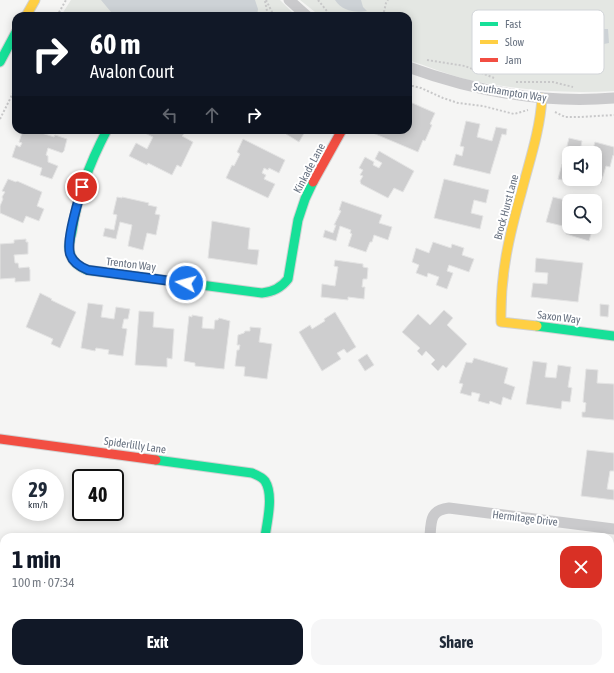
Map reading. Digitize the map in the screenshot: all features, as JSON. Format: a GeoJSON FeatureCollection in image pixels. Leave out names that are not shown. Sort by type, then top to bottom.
{"type":"FeatureCollection","features":[{"type":"Feature","properties":{"kind":"street"},"geometry":{"type":"LineString","coordinates":[[28,12],[35,0]]}},
{"type":"Feature","properties":{"kind":"street"},"geometry":{"type":"LineString","coordinates":[[289,0],[303,12]]}},
{"type":"Feature","properties":{"kind":"street"},"geometry":{"type":"LineString","coordinates":[[0,62],[12,40]]}},
{"type":"Feature","properties":{"kind":"street","name":"Southampton Way"},"geometry":{"type":"LineString","coordinates":[[412,68],[450,81],[512,95],[568,100],[614,98]]}},
{"type":"Feature","properties":{"kind":"street","name":"Brock Hurst Lane"},"geometry":{"type":"LineString","coordinates":[[501,322],[501,294],[507,252],[517,209],[537,140],[542,98]]}},
{"type":"Feature","properties":{"kind":"street","name":"Trenton Way"},"geometry":{"type":"LineString","coordinates":[[105,134],[88,170],[82,187],[69,247],[70,255],[74,262],[80,267],[88,270],[262,293],[271,292],[281,287]]}},
{"type":"Feature","properties":{"kind":"street","name":"Kinkade Lane"},"geometry":{"type":"LineString","coordinates":[[281,287],[289,277],[295,231],[305,200],[313,182],[340,134]]}},
{"type":"Feature","properties":{"kind":"street","name":"Saxon Way"},"geometry":{"type":"LineString","coordinates":[[501,322],[614,336]]}},
{"type":"Feature","properties":{"kind":"street","name":"Spiderlilly Lane"},"geometry":{"type":"LineString","coordinates":[[0,439],[252,473],[260,476],[265,481],[268,488],[269,498],[265,533]]}},
{"type":"Feature","properties":{"kind":"street","name":"Hermitage Drive"},"geometry":{"type":"LineString","coordinates":[[430,533],[432,517],[436,512],[449,508],[610,532]]}},
{"type":"Feature","properties":{"kind":"path"},"geometry":{"type":"LineString","coordinates":[[59,12],[66,0]]}},
{"type":"Feature","properties":{"kind":"path"},"geometry":{"type":"LineString","coordinates":[[266,0],[267,12]]}},
{"type":"Feature","properties":{"kind":"path"},"geometry":{"type":"LineString","coordinates":[[266,0],[272,12]]}},
{"type":"Feature","properties":{"kind":"path"},"geometry":{"type":"LineString","coordinates":[[318,0],[328,12]]}},
{"type":"Feature","properties":{"kind":"path"},"geometry":{"type":"LineString","coordinates":[[384,12],[388,0]]}},
{"type":"Feature","properties":{"kind":"path"},"geometry":{"type":"LineString","coordinates":[[425,59],[465,66],[472,69]]}},
{"type":"Feature","properties":{"kind":"path"},"geometry":{"type":"LineString","coordinates":[[485,74],[497,79]]}},
{"type":"Feature","properties":{"kind":"path"},"geometry":{"type":"LineString","coordinates":[[516,82],[553,82],[576,87]]}},
{"type":"Feature","properties":{"kind":"path"},"geometry":{"type":"LineString","coordinates":[[412,86],[458,103],[483,106],[514,114],[529,110],[555,112],[565,117],[614,115]]}},
{"type":"Feature","properties":{"kind":"path"},"geometry":{"type":"LineString","coordinates":[[0,118],[12,96]]}},
{"type":"Feature","properties":{"kind":"shaded area"},"geometry":{"type":"Polygon","coordinates":[[[71,0],[280,0],[292,12],[63,12],[71,0]]]}},
{"type":"Feature","properties":{"kind":"shaded area"},"geometry":{"type":"Polygon","coordinates":[[[101,0],[255,0],[258,9],[258,12],[111,12],[101,0]]]}},
{"type":"Feature","properties":{"kind":"shaded area"},"geometry":{"type":"Polygon","coordinates":[[[300,0],[614,0],[614,91],[577,92],[541,90],[505,86],[461,78],[412,61],[412,12],[315,12],[300,0]]]}},
{"type":"Feature","properties":{"kind":"shaded area"},"geometry":{"type":"Polygon","coordinates":[[[335,0],[361,0],[363,7],[367,11],[358,12],[345,9],[335,0]]]}},
{"type":"Feature","properties":{"kind":"shaded area"},"geometry":{"type":"Polygon","coordinates":[[[604,29],[608,29],[609,43],[604,44],[604,29]]]}},
{"type":"Feature","properties":{"kind":"building"},"geometry":{"type":"Polygon","coordinates":[[[412,103],[435,113],[430,124],[432,125],[418,152],[375,134],[412,134],[412,103]]]}},
{"type":"Feature","properties":{"kind":"building"},"geometry":{"type":"Polygon","coordinates":[[[466,121],[480,124],[477,137],[492,141],[496,127],[507,129],[506,135],[502,134],[490,174],[453,165],[456,154],[462,156],[464,147],[460,146],[466,121]]]}},
{"type":"Feature","properties":{"kind":"building"},"geometry":{"type":"Polygon","coordinates":[[[22,134],[45,134],[54,137],[55,135],[67,139],[64,151],[62,153],[48,148],[46,155],[48,156],[48,162],[58,166],[52,179],[40,175],[42,168],[12,157],[16,145],[20,147],[22,143],[19,142],[22,134]]]}},
{"type":"Feature","properties":{"kind":"building"},"geometry":{"type":"Polygon","coordinates":[[[147,134],[184,134],[182,136],[193,142],[181,167],[177,165],[172,175],[148,163],[147,165],[129,156],[136,143],[147,149],[153,137],[147,134]]]}},
{"type":"Feature","properties":{"kind":"building"},"geometry":{"type":"Polygon","coordinates":[[[286,134],[304,134],[299,142],[286,134]]]}},
{"type":"Feature","properties":{"kind":"building"},"geometry":{"type":"Polygon","coordinates":[[[569,138],[582,141],[581,146],[567,146],[569,138]]]}},
{"type":"Feature","properties":{"kind":"building"},"geometry":{"type":"Polygon","coordinates":[[[243,139],[285,160],[279,173],[269,168],[268,170],[264,168],[262,173],[266,175],[264,179],[275,184],[268,198],[226,178],[232,165],[234,166],[240,154],[237,152],[243,139]]]}},
{"type":"Feature","properties":{"kind":"building"},"geometry":{"type":"Polygon","coordinates":[[[595,142],[614,147],[614,156],[613,155],[610,167],[606,166],[602,180],[602,146],[594,146],[595,142]]]}},
{"type":"Feature","properties":{"kind":"building"},"geometry":{"type":"Polygon","coordinates":[[[379,151],[414,171],[403,192],[394,188],[388,198],[361,184],[360,181],[363,176],[360,175],[363,170],[359,168],[365,157],[374,162],[373,165],[379,168],[382,163],[375,159],[379,151]]]}},
{"type":"Feature","properties":{"kind":"building"},"geometry":{"type":"Polygon","coordinates":[[[562,164],[562,180],[558,179],[562,164]]]}},
{"type":"Feature","properties":{"kind":"building"},"geometry":{"type":"Polygon","coordinates":[[[8,179],[17,181],[42,192],[37,206],[44,209],[39,221],[26,216],[23,223],[0,213],[0,206],[3,199],[2,197],[5,192],[2,191],[8,179]]]}},
{"type":"Feature","properties":{"kind":"building"},"geometry":{"type":"Polygon","coordinates":[[[444,179],[489,190],[486,203],[474,200],[471,213],[483,216],[480,229],[434,218],[444,179]]]}},
{"type":"Feature","properties":{"kind":"building"},"geometry":{"type":"Polygon","coordinates":[[[117,197],[149,203],[148,205],[157,207],[155,214],[160,215],[156,235],[147,233],[143,250],[128,246],[132,225],[120,222],[116,239],[103,236],[105,228],[114,230],[117,215],[113,214],[117,197]]]}},
{"type":"Feature","properties":{"kind":"building"},"geometry":{"type":"Polygon","coordinates":[[[553,197],[562,199],[562,226],[546,222],[553,197]]]}},
{"type":"Feature","properties":{"kind":"building"},"geometry":{"type":"Polygon","coordinates":[[[342,201],[382,215],[379,223],[392,227],[388,240],[374,235],[366,252],[348,246],[352,234],[350,233],[351,230],[340,226],[336,241],[323,237],[325,230],[333,233],[336,225],[334,225],[341,211],[339,210],[342,201]]]}},
{"type":"Feature","properties":{"kind":"building"},"geometry":{"type":"Polygon","coordinates":[[[212,221],[250,228],[248,249],[259,250],[257,265],[208,258],[212,221]]]}},
{"type":"Feature","properties":{"kind":"building"},"geometry":{"type":"Polygon","coordinates":[[[566,234],[591,234],[589,241],[566,234]]]}},
{"type":"Feature","properties":{"kind":"building"},"geometry":{"type":"Polygon","coordinates":[[[26,239],[26,242],[28,242],[28,254],[14,255],[15,263],[18,263],[19,268],[29,267],[30,281],[15,282],[15,278],[0,279],[0,244],[14,243],[14,240],[26,239]]]}},
{"type":"Feature","properties":{"kind":"building"},"geometry":{"type":"Polygon","coordinates":[[[433,242],[451,248],[452,244],[464,248],[462,255],[474,259],[469,272],[449,265],[447,271],[453,273],[447,289],[436,285],[439,277],[428,273],[427,277],[416,273],[419,265],[412,262],[416,248],[429,253],[433,242]]]}},
{"type":"Feature","properties":{"kind":"building"},"geometry":{"type":"Polygon","coordinates":[[[536,258],[583,263],[578,302],[531,297],[533,283],[547,284],[548,273],[535,272],[536,258]]]}},
{"type":"Feature","properties":{"kind":"building"},"geometry":{"type":"Polygon","coordinates":[[[335,260],[363,264],[363,267],[368,268],[367,279],[363,279],[362,287],[365,287],[364,299],[348,297],[348,300],[321,297],[322,284],[335,286],[338,267],[334,266],[335,260]]]}},
{"type":"Feature","properties":{"kind":"building"},"geometry":{"type":"Polygon","coordinates":[[[40,293],[76,312],[60,348],[51,344],[53,339],[26,327],[40,293]]]}},
{"type":"Feature","properties":{"kind":"building"},"geometry":{"type":"Polygon","coordinates":[[[88,303],[103,305],[101,317],[114,319],[116,307],[130,309],[128,319],[124,319],[122,328],[127,329],[123,356],[108,354],[109,350],[96,348],[95,351],[81,348],[88,303]]]}},
{"type":"Feature","properties":{"kind":"building"},"geometry":{"type":"Polygon","coordinates":[[[600,304],[609,305],[608,317],[600,316],[600,304]]]}},
{"type":"Feature","properties":{"kind":"building"},"geometry":{"type":"Polygon","coordinates":[[[444,310],[453,318],[447,325],[467,344],[446,368],[443,365],[438,371],[431,364],[435,360],[426,351],[422,356],[417,351],[420,348],[402,332],[418,314],[430,325],[444,310]]]}},
{"type":"Feature","properties":{"kind":"building"},"geometry":{"type":"Polygon","coordinates":[[[139,311],[154,312],[153,327],[174,329],[172,359],[167,358],[167,367],[135,365],[139,311]]]}},
{"type":"Feature","properties":{"kind":"building"},"geometry":{"type":"Polygon","coordinates":[[[335,312],[356,347],[347,353],[344,349],[337,353],[341,359],[322,371],[299,332],[310,325],[312,329],[325,321],[324,319],[335,312]]]}},
{"type":"Feature","properties":{"kind":"building"},"geometry":{"type":"Polygon","coordinates":[[[192,315],[203,317],[202,328],[214,329],[215,320],[218,320],[219,318],[230,321],[224,369],[195,366],[195,363],[184,361],[189,316],[192,317],[192,315]]]}},
{"type":"Feature","properties":{"kind":"building"},"geometry":{"type":"Polygon","coordinates":[[[250,327],[261,328],[259,342],[272,344],[267,379],[244,376],[245,367],[235,366],[237,350],[239,350],[240,345],[237,345],[238,335],[244,333],[245,331],[250,331],[250,327]]]}},
{"type":"Feature","properties":{"kind":"building"},"geometry":{"type":"Polygon","coordinates":[[[367,354],[374,365],[365,371],[358,360],[367,354]]]}},
{"type":"Feature","properties":{"kind":"building"},"geometry":{"type":"Polygon","coordinates":[[[474,358],[508,368],[504,383],[515,387],[511,400],[503,397],[501,405],[490,401],[489,404],[478,401],[480,394],[472,392],[471,396],[460,393],[463,384],[459,383],[466,362],[472,363],[474,358]]]}},
{"type":"Feature","properties":{"kind":"building"},"geometry":{"type":"Polygon","coordinates":[[[533,361],[547,363],[545,377],[556,378],[558,365],[571,367],[568,387],[572,388],[570,402],[562,401],[561,409],[526,404],[533,361]]]}},
{"type":"Feature","properties":{"kind":"building"},"geometry":{"type":"Polygon","coordinates":[[[586,369],[598,370],[597,383],[614,384],[614,420],[582,417],[582,412],[585,412],[586,403],[583,402],[586,369]]]}},
{"type":"Feature","properties":{"kind":"building"},"geometry":{"type":"Polygon","coordinates":[[[587,450],[614,453],[614,471],[610,471],[607,489],[614,490],[614,500],[581,496],[587,450]]]}},
{"type":"Feature","properties":{"kind":"traffic: fast"},"geometry":{"type":"LineString","coordinates":[[0,62],[12,40]]}},
{"type":"Feature","properties":{"kind":"traffic: fast"},"geometry":{"type":"LineString","coordinates":[[105,134],[95,154],[81,192],[70,242],[69,250],[74,262],[87,270],[262,293],[273,291],[283,285],[288,279],[298,220],[313,182]]}},
{"type":"Feature","properties":{"kind":"traffic: fast"},"geometry":{"type":"LineString","coordinates":[[537,326],[614,336]]}},
{"type":"Feature","properties":{"kind":"traffic: fast"},"geometry":{"type":"LineString","coordinates":[[156,460],[252,473],[261,477],[268,487],[269,494],[269,509],[266,533]]}},
{"type":"Feature","properties":{"kind":"traffic: slow"},"geometry":{"type":"LineString","coordinates":[[28,12],[35,0]]}},
{"type":"Feature","properties":{"kind":"traffic: slow"},"geometry":{"type":"LineString","coordinates":[[537,326],[501,322],[501,304],[509,239],[537,133],[542,98]]}},
{"type":"Feature","properties":{"kind":"traffic: jam"},"geometry":{"type":"LineString","coordinates":[[313,182],[340,134]]}},
{"type":"Feature","properties":{"kind":"traffic: jam"},"geometry":{"type":"LineString","coordinates":[[0,439],[156,460]]}},
{"type":"Feature","properties":{"kind":"route"},"geometry":{"type":"LineString","coordinates":[[82,187],[69,247],[70,255],[74,262],[80,267],[88,270],[186,283]]}}]}
